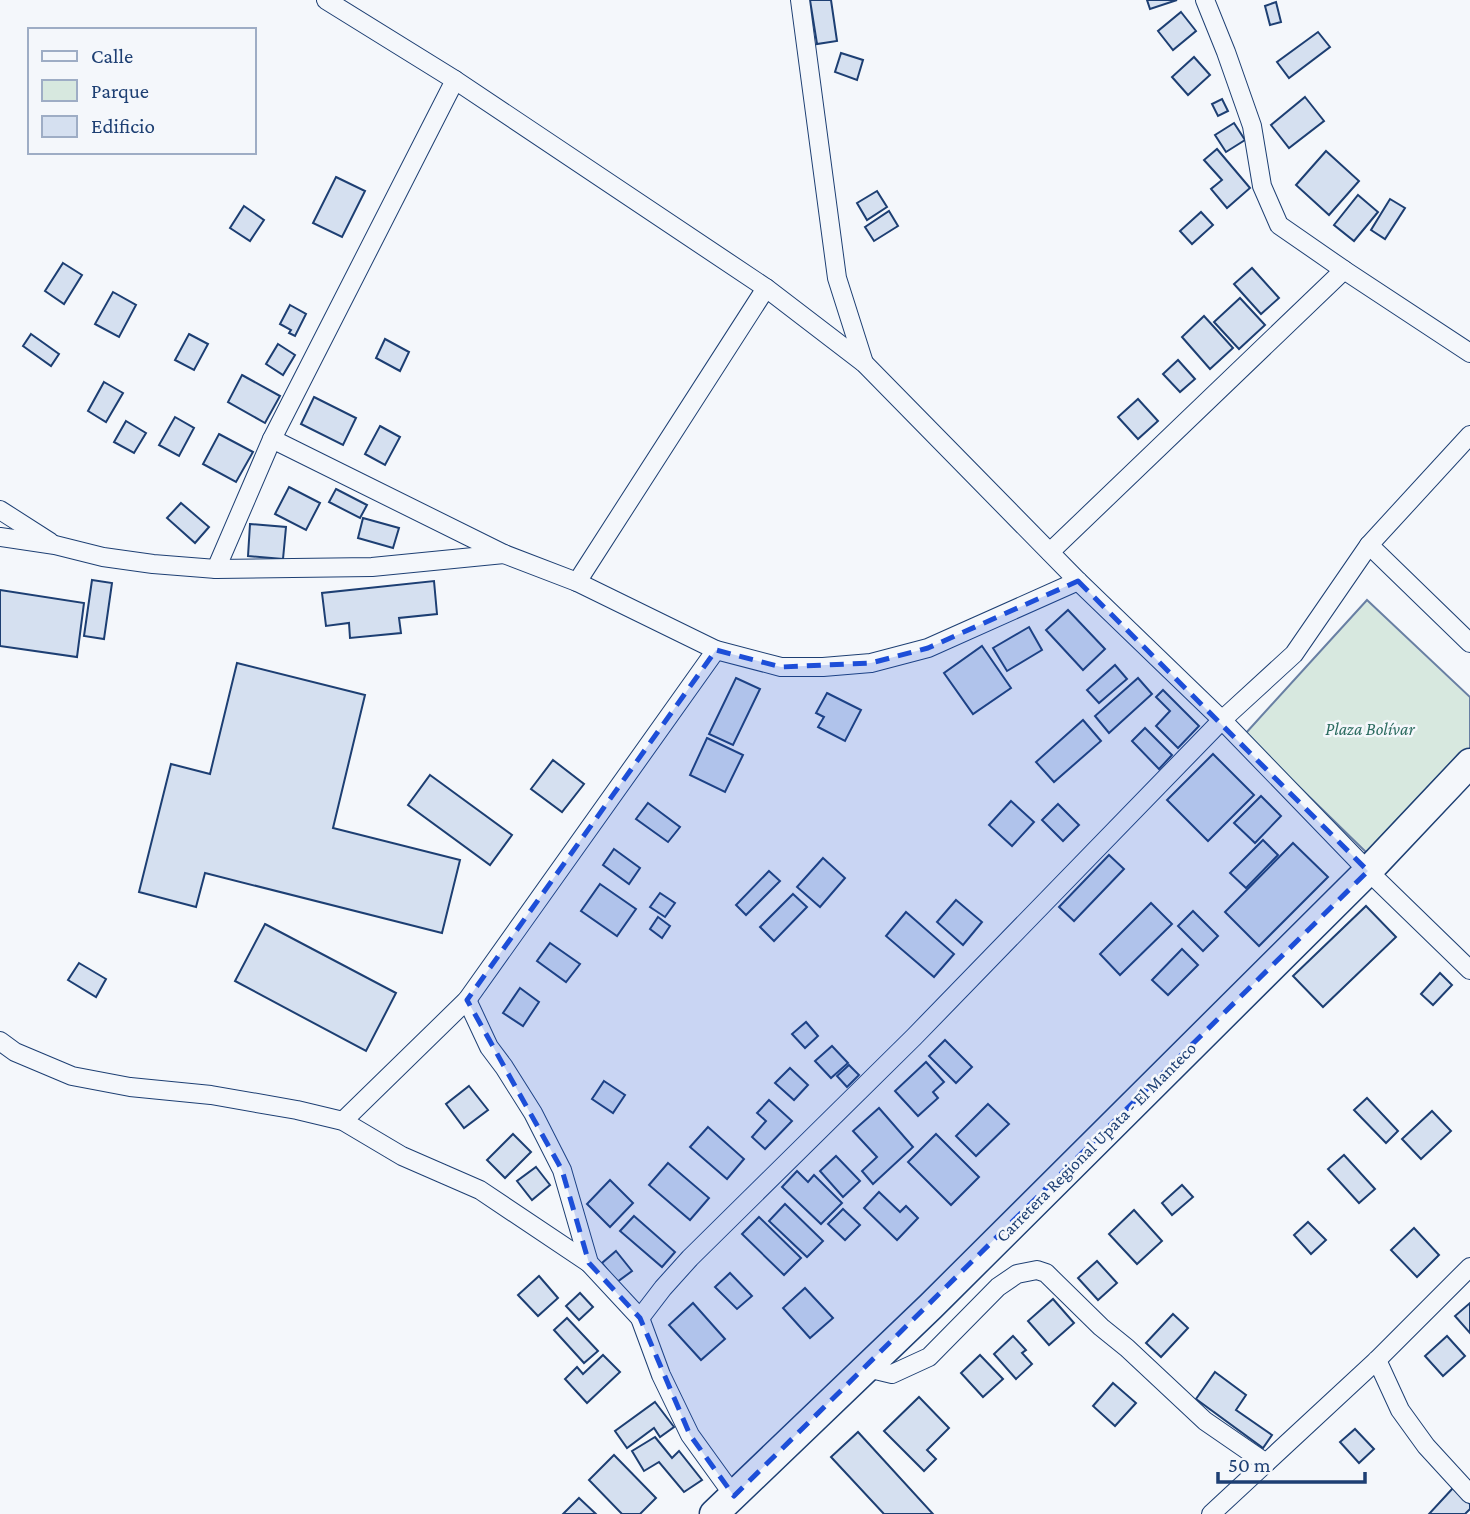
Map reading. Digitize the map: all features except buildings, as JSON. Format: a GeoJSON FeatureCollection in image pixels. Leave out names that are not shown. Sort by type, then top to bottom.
{"type":"FeatureCollection","features":[{"type":"Feature","properties":{"kind":"main road","name":"Carretera Regional Upata - El Manteco"},"geometry":{"type":"LineString","coordinates":[[724,1505],[941,1297],[1368,871],[1470,763]]}},
{"type":"Feature","properties":{"kind":"street"},"geometry":{"type":"LineString","coordinates":[[326,0],[455,80],[766,288],[864,362],[1078,581],[1222,720],[1368,871],[1470,970]]}},
{"type":"Feature","properties":{"kind":"street"},"geometry":{"type":"LineString","coordinates":[[800,0],[837,278],[864,362]]}},
{"type":"Feature","properties":{"kind":"street"},"geometry":{"type":"LineString","coordinates":[[1205,0],[1252,126],[1262,186],[1279,225],[1470,353]]}},
{"type":"Feature","properties":{"kind":"street"},"geometry":{"type":"LineString","coordinates":[[216,569],[272,439],[455,80]]}},
{"type":"Feature","properties":{"kind":"street"},"geometry":{"type":"LineString","coordinates":[[1051,552],[1344,270]]}},
{"type":"Feature","properties":{"kind":"street"},"geometry":{"type":"LineString","coordinates":[[577,582],[766,288]]}},
{"type":"Feature","properties":{"kind":"street"},"geometry":{"type":"LineString","coordinates":[[640,1318],[690,1258],[914,1037],[1222,720],[1294,654],[1369,545],[1470,435]]}},
{"type":"Feature","properties":{"kind":"street"},"geometry":{"type":"LineString","coordinates":[[272,439],[504,554],[577,582],[716,650],[781,667],[871,663],[928,649],[1078,581]]}},
{"type":"Feature","properties":{"kind":"street"},"geometry":{"type":"LineString","coordinates":[[0,510],[55,545]]}},
{"type":"Feature","properties":{"kind":"street"},"geometry":{"type":"LineString","coordinates":[[0,537],[55,545],[103,557],[216,569],[372,567],[504,554]]}},
{"type":"Feature","properties":{"kind":"street"},"geometry":{"type":"LineString","coordinates":[[1369,545],[1470,643]]}},
{"type":"Feature","properties":{"kind":"street"},"geometry":{"type":"LineString","coordinates":[[343,1121],[467,1000],[716,650]]}},
{"type":"Feature","properties":{"kind":"street"},"geometry":{"type":"LineString","coordinates":[[467,1000],[489,1047],[533,1113],[562,1170],[589,1262]]}},
{"type":"Feature","properties":{"kind":"street"},"geometry":{"type":"LineString","coordinates":[[0,1041],[15,1052],[72,1076],[130,1087],[211,1095],[343,1121],[402,1156],[480,1190],[589,1262],[640,1318],[661,1376],[724,1505]]}},
{"type":"Feature","properties":{"kind":"street"},"geometry":{"type":"LineString","coordinates":[[1211,1514],[1377,1360],[1470,1267]]}},
{"type":"Feature","properties":{"kind":"street"},"geometry":{"type":"LineString","coordinates":[[867,1368],[892,1374],[929,1357],[998,1287],[1017,1274],[1037,1270],[1046,1273],[1205,1421],[1266,1463]]}},
{"type":"Feature","properties":{"kind":"street"},"geometry":{"type":"LineString","coordinates":[[1377,1360],[1400,1410],[1426,1446],[1470,1494]]}},
{"type":"Feature","properties":{"kind":"highlighted area"},"geometry":{"type":"Polygon","coordinates":[[[1078,581],[1368,871],[734,1496],[690,1435],[640,1318],[589,1263],[562,1170],[467,1000],[716,650],[781,667],[871,663],[928,648],[1078,581]]]}},
{"type":"Feature","properties":{"kind":"green space","name":"Plaza Bolívar"},"geometry":{"type":"Polygon","coordinates":[[[1367,600],[1470,697],[1470,753],[1370,856],[1245,734],[1367,600]]]}}]}
